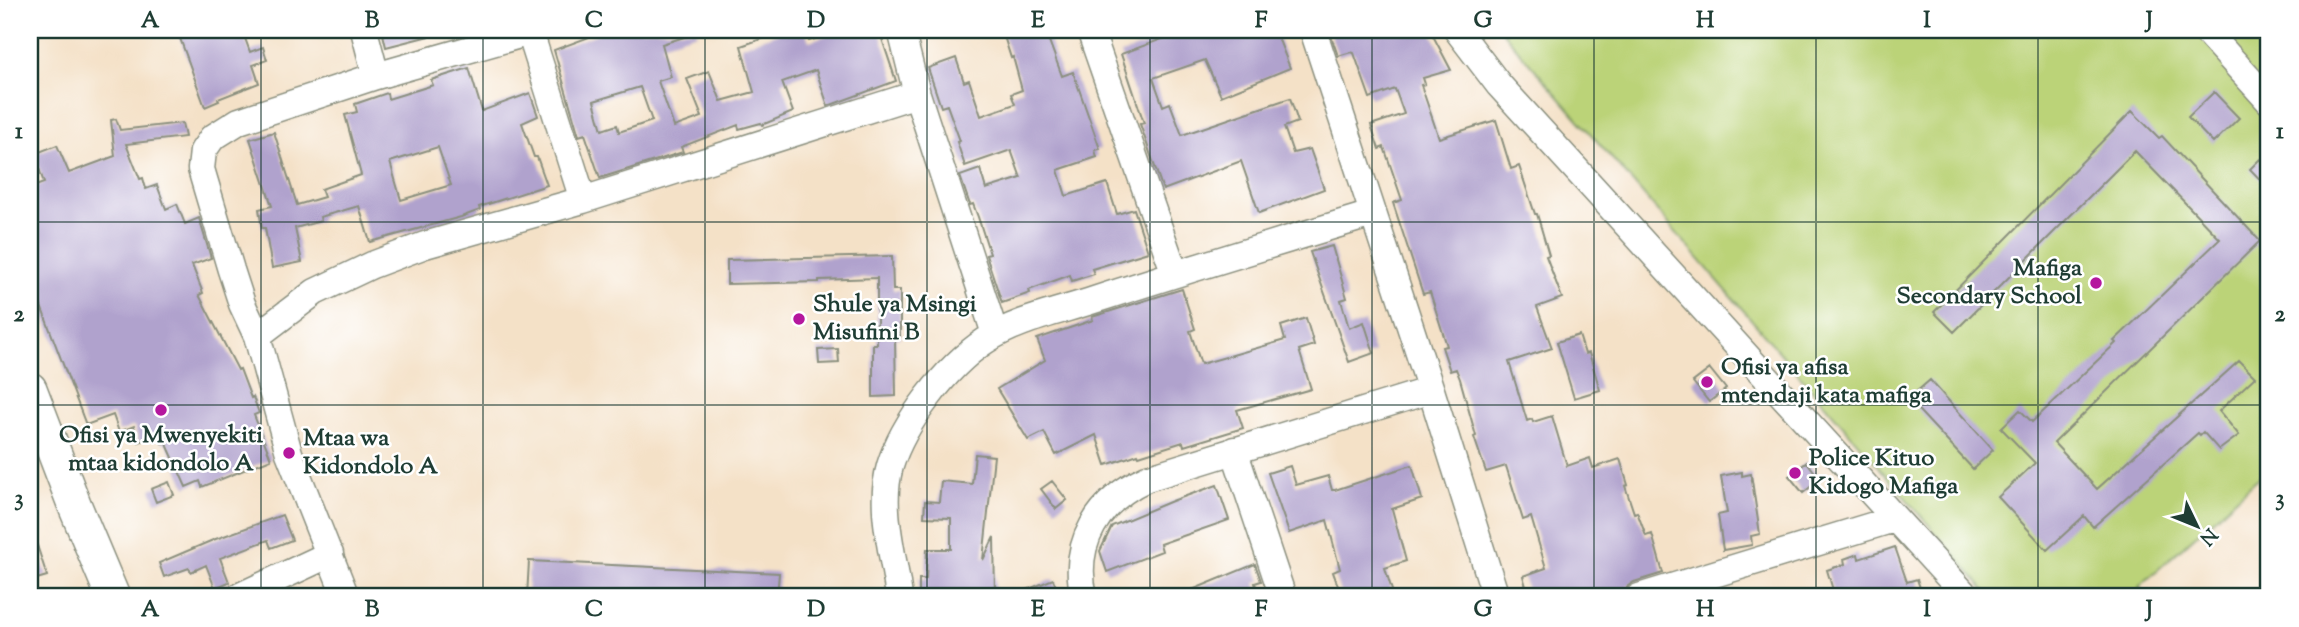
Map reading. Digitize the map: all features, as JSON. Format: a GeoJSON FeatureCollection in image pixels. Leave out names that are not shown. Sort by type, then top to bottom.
{"type":"FeatureCollection","features":[{"type":"Feature","properties":{"kind":"main road"},"geometry":{"type":"LineString","coordinates":[[33,404],[113,597]]}},
{"type":"Feature","properties":{"kind":"street"},"geometry":{"type":"LineString","coordinates":[[364,30],[376,76]]}},
{"type":"Feature","properties":{"kind":"street"},"geometry":{"type":"LineString","coordinates":[[901,30],[917,94],[995,334]]}},
{"type":"Feature","properties":{"kind":"street"},"geometry":{"type":"LineString","coordinates":[[1090,30],[1175,274]]}},
{"type":"Feature","properties":{"kind":"street"},"geometry":{"type":"LineString","coordinates":[[1313,30],[1432,390],[1496,597]]}},
{"type":"Feature","properties":{"kind":"street"},"geometry":{"type":"LineString","coordinates":[[1457,30],[1499,85],[1966,597]]}},
{"type":"Feature","properties":{"kind":"street"},"geometry":{"type":"LineString","coordinates":[[2205,30],[2269,101]]}},
{"type":"Feature","properties":{"kind":"street"},"geometry":{"type":"LineString","coordinates":[[346,597],[289,453],[257,337],[230,270],[201,169],[203,151],[212,138],[239,121],[376,76],[533,31],[583,200]]}},
{"type":"Feature","properties":{"kind":"street"},"geometry":{"type":"LineString","coordinates":[[257,337],[315,292],[372,265],[425,245],[583,200],[917,94]]}},
{"type":"Feature","properties":{"kind":"street"},"geometry":{"type":"LineString","coordinates":[[899,597],[888,530],[886,496],[890,467],[902,436],[921,406],[969,354],[995,334],[1175,274],[1372,214]]}},
{"type":"Feature","properties":{"kind":"street"},"geometry":{"type":"LineString","coordinates":[[1084,597],[1080,581],[1081,554],[1091,528],[1117,495],[1128,487],[1147,478],[1234,450],[1432,390]]}},
{"type":"Feature","properties":{"kind":"street"},"geometry":{"type":"LineString","coordinates":[[1234,450],[1283,597]]}},
{"type":"Feature","properties":{"kind":"street"},"geometry":{"type":"LineString","coordinates":[[1639,597],[1895,519]]}},
{"type":"Feature","properties":{"kind":"street"},"geometry":{"type":"LineString","coordinates":[[238,597],[330,554]]}},
{"type":"Feature","properties":{"kind":"green space"},"geometry":{"type":"Polygon","coordinates":[[[1501,30],[2269,30],[2269,468],[2139,587],[2146,597],[1991,597],[1501,30]]]}},
{"type":"Feature","properties":{"kind":"building"},"geometry":{"type":"Polygon","coordinates":[[[177,30],[242,30],[250,52],[263,47],[267,60],[253,65],[259,83],[205,107],[177,30]]]}},
{"type":"Feature","properties":{"kind":"building"},"geometry":{"type":"Polygon","coordinates":[[[382,30],[433,30],[433,35],[386,47],[382,30]]]}},
{"type":"Feature","properties":{"kind":"building"},"geometry":{"type":"Polygon","coordinates":[[[608,30],[696,30],[697,33],[662,44],[671,77],[658,81],[674,127],[702,117],[687,79],[709,71],[721,101],[754,92],[741,46],[787,30],[805,30],[809,41],[844,30],[879,30],[896,81],[828,106],[816,70],[782,82],[793,112],[762,125],[761,123],[739,129],[738,125],[681,147],[683,152],[600,178],[585,134],[579,136],[554,50],[608,30]],[[640,87],[594,101],[602,130],[617,125],[619,132],[652,121],[640,87]]]}},
{"type":"Feature","properties":{"kind":"building"},"geometry":{"type":"Polygon","coordinates":[[[1002,30],[1045,30],[1062,76],[1073,72],[1100,149],[1095,150],[1097,157],[1058,170],[1066,196],[1107,183],[1117,214],[1134,209],[1148,252],[1092,269],[1094,274],[1072,281],[1070,275],[1002,303],[986,255],[990,254],[978,217],[973,204],[970,205],[960,176],[980,169],[986,189],[1021,178],[1011,150],[965,166],[957,142],[960,141],[947,105],[941,107],[928,68],[956,58],[964,82],[969,80],[981,116],[1015,104],[1011,94],[1022,90],[1002,30]]]}},
{"type":"Feature","properties":{"kind":"building"},"geometry":{"type":"Polygon","coordinates":[[[1162,30],[1275,30],[1290,68],[1221,96],[1205,60],[1153,78],[1163,106],[1170,103],[1182,135],[1290,98],[1298,122],[1284,127],[1293,153],[1310,149],[1324,189],[1259,213],[1241,161],[1163,190],[1140,124],[1144,123],[1121,54],[1165,38],[1162,30]]]}},
{"type":"Feature","properties":{"kind":"building"},"geometry":{"type":"Polygon","coordinates":[[[1329,30],[1430,30],[1451,70],[1423,78],[1425,84],[1421,85],[1439,138],[1496,120],[1511,169],[1519,166],[1537,214],[1549,255],[1546,256],[1562,298],[1537,307],[1552,348],[1509,362],[1527,421],[1532,419],[1533,422],[1552,416],[1567,466],[1590,458],[1593,468],[1620,459],[1634,513],[1637,512],[1646,536],[1652,534],[1663,573],[1634,582],[1625,592],[1605,597],[1529,597],[1523,576],[1546,568],[1531,517],[1523,520],[1506,466],[1486,472],[1474,437],[1476,436],[1460,379],[1456,369],[1450,371],[1442,347],[1447,346],[1430,292],[1423,294],[1393,203],[1402,200],[1384,147],[1379,149],[1371,125],[1404,114],[1395,89],[1370,98],[1354,53],[1338,56],[1329,30]]]}},
{"type":"Feature","properties":{"kind":"building"},"geometry":{"type":"Polygon","coordinates":[[[469,68],[482,111],[530,93],[538,116],[522,123],[547,185],[479,207],[480,210],[461,217],[370,242],[359,206],[320,217],[321,221],[295,228],[302,262],[272,268],[259,209],[272,206],[250,139],[274,132],[297,205],[324,197],[321,189],[361,175],[345,115],[357,112],[355,104],[387,93],[388,99],[433,85],[431,80],[469,68]],[[438,147],[390,162],[401,200],[451,185],[438,147]]]}},
{"type":"Feature","properties":{"kind":"building"},"geometry":{"type":"Polygon","coordinates":[[[2214,92],[2239,118],[2213,143],[2188,117],[2214,92]]]}},
{"type":"Feature","properties":{"kind":"building"},"geometry":{"type":"Polygon","coordinates":[[[2132,111],[2159,138],[2162,136],[2260,241],[2054,443],[2097,489],[2239,361],[2255,377],[2219,411],[2239,435],[2219,450],[2203,432],[2200,435],[2198,433],[2093,527],[2084,516],[2047,550],[1998,497],[2035,463],[2001,428],[2020,410],[2032,422],[2220,239],[2135,151],[1954,332],[1934,312],[2132,111]]]}},
{"type":"Feature","properties":{"kind":"building"},"geometry":{"type":"Polygon","coordinates":[[[116,119],[120,130],[182,123],[185,137],[126,144],[146,189],[157,185],[166,209],[177,204],[185,224],[199,218],[211,258],[192,265],[203,293],[199,295],[238,370],[240,369],[251,398],[253,397],[259,413],[254,415],[271,459],[202,487],[200,481],[186,487],[166,442],[162,443],[159,435],[139,442],[134,426],[119,432],[113,415],[86,425],[30,277],[30,188],[44,183],[34,154],[57,145],[69,173],[115,156],[111,120],[116,119]]]}},
{"type":"Feature","properties":{"kind":"building"},"geometry":{"type":"Polygon","coordinates":[[[2260,159],[2269,168],[2269,189],[2250,169],[2260,159]]]}},
{"type":"Feature","properties":{"kind":"building"},"geometry":{"type":"Polygon","coordinates":[[[1332,246],[1347,298],[1341,300],[1349,328],[1364,322],[1374,353],[1349,362],[1310,252],[1332,246]]]}},
{"type":"Feature","properties":{"kind":"building"},"geometry":{"type":"Polygon","coordinates":[[[892,256],[893,290],[900,290],[900,338],[895,338],[896,396],[873,397],[873,344],[877,344],[877,278],[727,284],[727,260],[892,256]]]}},
{"type":"Feature","properties":{"kind":"building"},"geometry":{"type":"Polygon","coordinates":[[[1182,289],[1195,329],[1190,331],[1201,364],[1285,340],[1281,326],[1306,318],[1314,345],[1299,350],[1311,389],[1237,410],[1243,428],[1184,446],[1183,442],[1139,456],[1138,454],[1106,465],[1096,435],[1056,455],[1044,432],[1028,440],[997,389],[1045,360],[1037,339],[1093,320],[1092,317],[1182,289]]]}},
{"type":"Feature","properties":{"kind":"building"},"geometry":{"type":"Polygon","coordinates":[[[1579,335],[1585,354],[1589,353],[1600,390],[1574,398],[1557,342],[1579,335]]]}},
{"type":"Feature","properties":{"kind":"building"},"geometry":{"type":"Polygon","coordinates":[[[838,349],[839,363],[819,364],[818,350],[838,349]]]}},
{"type":"Feature","properties":{"kind":"building"},"geometry":{"type":"Polygon","coordinates":[[[1710,369],[1726,389],[1709,402],[1693,382],[1710,369]]]}},
{"type":"Feature","properties":{"kind":"building"},"geometry":{"type":"Polygon","coordinates":[[[1930,380],[1993,450],[1973,469],[1908,399],[1930,380]]]}},
{"type":"Feature","properties":{"kind":"building"},"geometry":{"type":"Polygon","coordinates":[[[975,454],[994,456],[983,560],[994,537],[995,596],[919,595],[919,579],[926,579],[927,549],[951,549],[951,518],[924,517],[925,501],[939,502],[941,481],[972,484],[975,454]]]}},
{"type":"Feature","properties":{"kind":"building"},"geometry":{"type":"Polygon","coordinates":[[[1807,462],[1820,479],[1803,493],[1789,476],[1807,462]]]}},
{"type":"Feature","properties":{"kind":"building"},"geometry":{"type":"Polygon","coordinates":[[[1412,465],[1422,499],[1392,509],[1406,561],[1385,568],[1394,597],[1342,597],[1333,572],[1340,569],[1327,520],[1289,533],[1268,473],[1290,466],[1296,485],[1328,476],[1332,490],[1335,490],[1412,465]]]}},
{"type":"Feature","properties":{"kind":"building"},"geometry":{"type":"Polygon","coordinates":[[[1742,472],[1742,476],[1751,474],[1760,534],[1751,536],[1752,545],[1723,550],[1718,515],[1727,513],[1721,476],[1742,472]]]}},
{"type":"Feature","properties":{"kind":"building"},"geometry":{"type":"Polygon","coordinates":[[[1052,481],[1067,500],[1056,509],[1041,489],[1052,481]]]}},
{"type":"Feature","properties":{"kind":"building"},"geometry":{"type":"Polygon","coordinates":[[[169,482],[174,495],[156,502],[151,489],[169,482]]]}},
{"type":"Feature","properties":{"kind":"building"},"geometry":{"type":"Polygon","coordinates":[[[1217,485],[1229,520],[1160,544],[1162,551],[1107,572],[1100,551],[1112,526],[1217,485]]]}},
{"type":"Feature","properties":{"kind":"building"},"geometry":{"type":"Polygon","coordinates":[[[282,515],[292,540],[271,548],[268,540],[220,558],[229,582],[215,588],[206,565],[191,572],[189,568],[164,577],[159,563],[282,515]]]}},
{"type":"Feature","properties":{"kind":"building"},"geometry":{"type":"Polygon","coordinates":[[[30,533],[33,533],[47,576],[30,581],[30,533]]]}},
{"type":"Feature","properties":{"kind":"building"},"geometry":{"type":"Polygon","coordinates":[[[1895,547],[1907,582],[1917,579],[1923,597],[1835,597],[1827,570],[1845,564],[1844,559],[1858,554],[1859,559],[1895,547]]]}},
{"type":"Feature","properties":{"kind":"building"},"geometry":{"type":"Polygon","coordinates":[[[529,561],[779,573],[777,597],[527,597],[529,561]]]}},
{"type":"Feature","properties":{"kind":"building"},"geometry":{"type":"Polygon","coordinates":[[[1255,564],[1261,581],[1255,583],[1259,597],[1175,597],[1255,564]]]}},
{"type":"Feature","properties":{"kind":"building"},"geometry":{"type":"Polygon","coordinates":[[[1053,579],[1060,597],[1010,597],[1053,579]]]}},
{"type":"Feature","properties":{"kind":"place","name":"Mafiga Secondary School"},"geometry":{"type":"Point","coordinates":[2096,283]}},
{"type":"Feature","properties":{"kind":"place","name":"Shule ya Msingi Misufini B"},"geometry":{"type":"Point","coordinates":[799,319]}},
{"type":"Feature","properties":{"kind":"place","name":"Ofisi ya afisa mtendaji kata mafiga"},"geometry":{"type":"Point","coordinates":[1707,382]}},
{"type":"Feature","properties":{"kind":"place","name":"Ofisi ya Mwenyekiti mtaa kidondolo A"},"geometry":{"type":"Point","coordinates":[161,410]}},
{"type":"Feature","properties":{"kind":"place","name":"Mtaa wa Kidondolo A"},"geometry":{"type":"Point","coordinates":[289,453]}},
{"type":"Feature","properties":{"kind":"place","name":"Police Kituo Kidogo Mafiga"},"geometry":{"type":"Point","coordinates":[1795,473]}}]}
